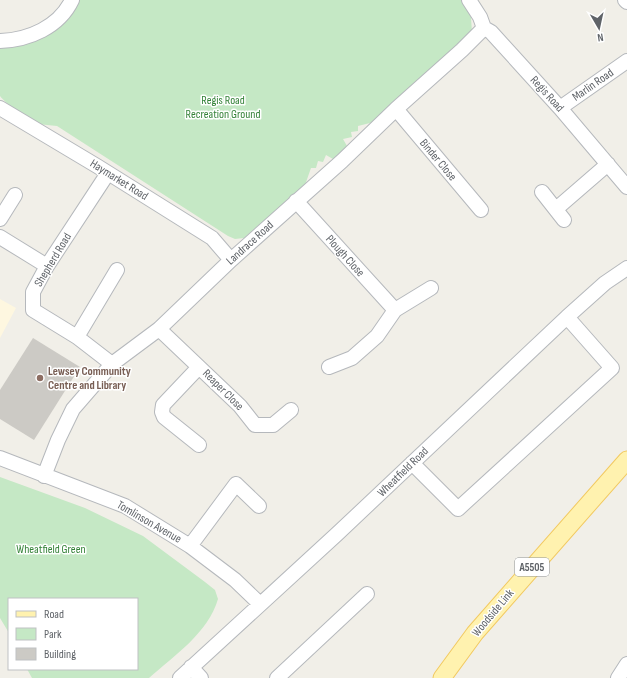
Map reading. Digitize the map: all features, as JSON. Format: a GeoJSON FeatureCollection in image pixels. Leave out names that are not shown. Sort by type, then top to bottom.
{"type":"FeatureCollection","features":[{"type":"Feature","properties":{"kind":"main road","name":"Woodside Link"},"geometry":{"type":"LineString","coordinates":[[442,678],[475,633],[627,460]]}},
{"type":"Feature","properties":{"kind":"street"},"geometry":{"type":"LineString","coordinates":[[0,41],[12,41],[30,36],[50,26],[68,8],[72,0]]}},
{"type":"Feature","properties":{"kind":"street","name":"Regis Road"},"geometry":{"type":"LineString","coordinates":[[469,0],[480,17],[484,28],[491,32],[560,108],[627,187]]}},
{"type":"Feature","properties":{"kind":"street","name":"Landrace Road"},"geometry":{"type":"LineString","coordinates":[[44,476],[58,440],[73,409],[112,364],[159,329],[484,28]]}},
{"type":"Feature","properties":{"kind":"street","name":"Marlin Road"},"geometry":{"type":"LineString","coordinates":[[560,108],[627,61]]}},
{"type":"Feature","properties":{"kind":"street","name":"Haymarket Road"},"geometry":{"type":"LineString","coordinates":[[0,108],[212,238],[232,260]]}},
{"type":"Feature","properties":{"kind":"street","name":"Binder Close"},"geometry":{"type":"LineString","coordinates":[[396,109],[481,210]]}},
{"type":"Feature","properties":{"kind":"street"},"geometry":{"type":"LineString","coordinates":[[556,209],[608,164]]}},
{"type":"Feature","properties":{"kind":"street","name":"Shepherd Road"},"geometry":{"type":"LineString","coordinates":[[108,173],[47,266],[33,292],[33,310],[77,337],[112,364]]}},
{"type":"Feature","properties":{"kind":"street"},"geometry":{"type":"LineString","coordinates":[[542,192],[564,220]]}},
{"type":"Feature","properties":{"kind":"street"},"geometry":{"type":"LineString","coordinates":[[0,219],[15,195]]}},
{"type":"Feature","properties":{"kind":"street","name":"Plough Close"},"geometry":{"type":"LineString","coordinates":[[296,201],[395,310]]}},
{"type":"Feature","properties":{"kind":"street"},"geometry":{"type":"LineString","coordinates":[[0,237],[47,266]]}},
{"type":"Feature","properties":{"kind":"street","name":"Wheatfield Road"},"geometry":{"type":"LineString","coordinates":[[180,678],[338,534],[567,317],[605,283],[627,268]]}},
{"type":"Feature","properties":{"kind":"street"},"geometry":{"type":"LineString","coordinates":[[77,337],[117,270]]}},
{"type":"Feature","properties":{"kind":"street"},"geometry":{"type":"LineString","coordinates":[[329,367],[352,358],[377,336],[395,310],[431,288]]}},
{"type":"Feature","properties":{"kind":"street"},"geometry":{"type":"LineString","coordinates":[[412,463],[458,509],[612,368],[567,317]]}},
{"type":"Feature","properties":{"kind":"street","name":"Reaper Close"},"geometry":{"type":"LineString","coordinates":[[159,329],[240,406],[255,425],[273,425],[291,410]]}},
{"type":"Feature","properties":{"kind":"street"},"geometry":{"type":"LineString","coordinates":[[199,367],[163,405],[162,412],[164,417],[199,445]]}},
{"type":"Feature","properties":{"kind":"street","name":"Tomlinson Avenue"},"geometry":{"type":"LineString","coordinates":[[0,458],[125,506],[190,546],[235,580],[260,604]]}},
{"type":"Feature","properties":{"kind":"street"},"geometry":{"type":"LineString","coordinates":[[190,546],[236,484],[259,506]]}},
{"type":"Feature","properties":{"kind":"street"},"geometry":{"type":"LineString","coordinates":[[277,678],[367,594]]}},
{"type":"Feature","properties":{"kind":"street"},"geometry":{"type":"LineString","coordinates":[[618,678],[627,664]]}},
{"type":"Feature","properties":{"kind":"street"},"geometry":{"type":"LineString","coordinates":[[191,667],[201,678]]}},
{"type":"Feature","properties":{"kind":"shaded area"},"geometry":{"type":"Polygon","coordinates":[[[0,299],[16,308],[0,338],[0,299]]]}},
{"type":"Feature","properties":{"kind":"green space","name":"Regis Road Recreation Ground"},"geometry":{"type":"Polygon","coordinates":[[[76,0],[461,0],[471,17],[472,33],[380,118],[370,123],[358,126],[358,131],[351,132],[352,137],[343,139],[347,146],[333,159],[326,155],[323,162],[318,161],[316,168],[311,168],[305,185],[244,238],[235,239],[228,236],[57,126],[38,124],[29,119],[0,96],[0,49],[8,46],[76,0]]]}},
{"type":"Feature","properties":{"kind":"green space","name":"Wheatfield Green"},"geometry":{"type":"Polygon","coordinates":[[[0,477],[85,508],[143,536],[215,590],[218,599],[207,622],[199,633],[180,652],[149,678],[32,678],[28,670],[138,670],[138,598],[8,598],[8,631],[0,618],[0,477]]]}},
{"type":"Feature","properties":{"kind":"building","name":"Lewsey Community Centre and Library"},"geometry":{"type":"Polygon","coordinates":[[[33,338],[80,367],[34,440],[0,419],[0,390],[33,338]]]}},
{"type":"Feature","properties":{"kind":"place","name":"Lewsey Community Centre and Library"},"geometry":{"type":"Point","coordinates":[40,378]}}]}
